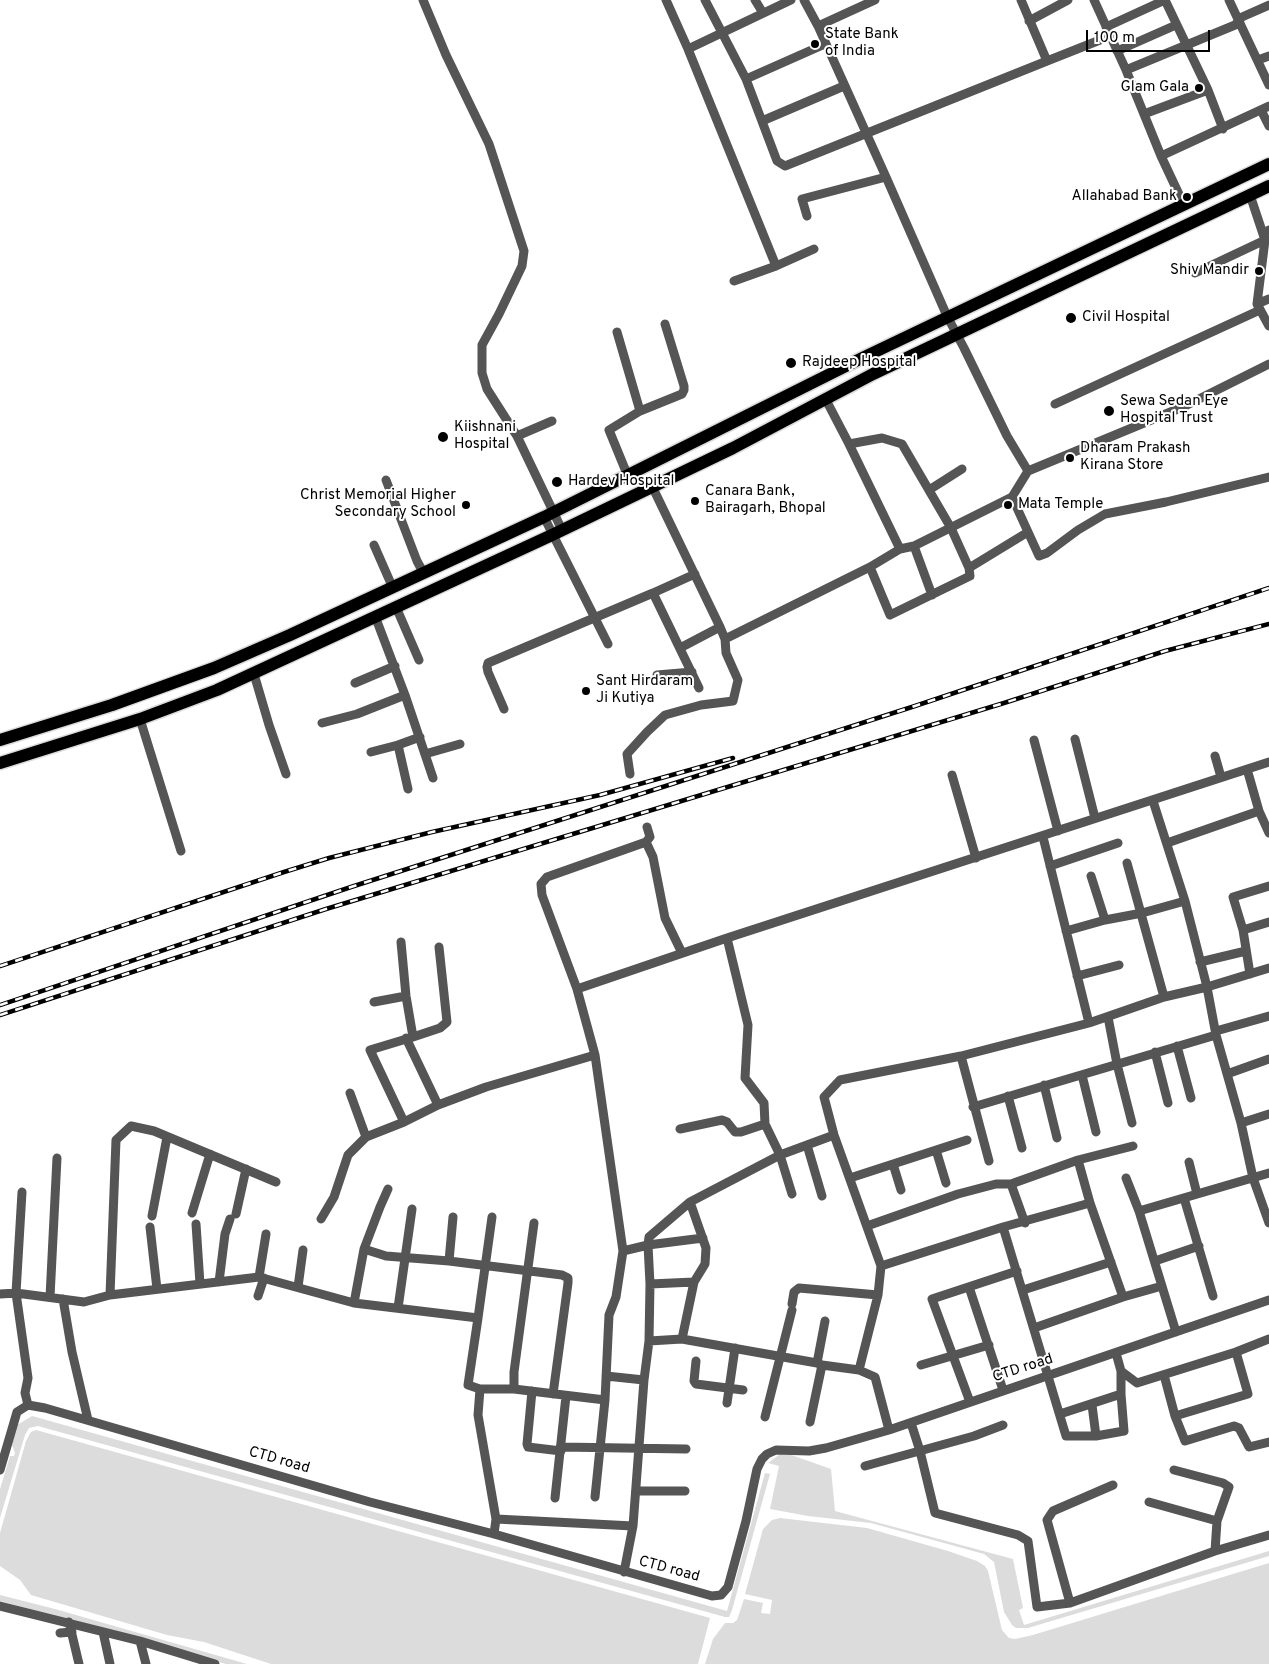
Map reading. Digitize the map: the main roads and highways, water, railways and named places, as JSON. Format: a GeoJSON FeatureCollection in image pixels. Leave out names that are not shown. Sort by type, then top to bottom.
{"type":"FeatureCollection","features":[{"type":"Feature","properties":{"kind":"main road"},"geometry":{"type":"LineString","coordinates":[[0,740],[112,705],[214,668],[290,635],[549,514],[947,316],[1269,164]]}},
{"type":"Feature","properties":{"kind":"main road"},"geometry":{"type":"LineString","coordinates":[[0,763],[140,718],[217,690],[254,674],[733,448],[825,398],[1269,186]]}},
{"type":"Feature","properties":{"kind":"railway"},"geometry":{"type":"LineString","coordinates":[[0,1005],[351,887],[915,706],[1269,588]]}},
{"type":"Feature","properties":{"kind":"railway"},"geometry":{"type":"LineString","coordinates":[[0,1015],[326,909],[1004,703],[1165,651],[1269,624]]}},
{"type":"Feature","properties":{"kind":"railway"},"geometry":{"type":"LineString","coordinates":[[0,966],[329,858],[432,832],[600,795],[733,758]]}},
{"type":"Feature","properties":{"kind":"place","name":"State Bank of India"},"geometry":{"type":"Point","coordinates":[815,44]}},
{"type":"Feature","properties":{"kind":"place","name":"Glam Gala"},"geometry":{"type":"Point","coordinates":[1199,88]}},
{"type":"Feature","properties":{"kind":"place","name":"Allahabad Bank"},"geometry":{"type":"Point","coordinates":[1187,197]}},
{"type":"Feature","properties":{"kind":"place","name":"Shiv Mandir"},"geometry":{"type":"Point","coordinates":[1259,271]}},
{"type":"Feature","properties":{"kind":"place","name":"Civil Hospital"},"geometry":{"type":"Point","coordinates":[1071,318]}},
{"type":"Feature","properties":{"kind":"place","name":"Rajdeep Hospital"},"geometry":{"type":"Point","coordinates":[791,363]}},
{"type":"Feature","properties":{"kind":"place","name":"Sewa Sedan Eye Hospital Trust"},"geometry":{"type":"Point","coordinates":[1109,411]}},
{"type":"Feature","properties":{"kind":"place","name":"Kiishnani Hospital"},"geometry":{"type":"Point","coordinates":[443,437]}},
{"type":"Feature","properties":{"kind":"place","name":"Dharam Prakash Kirana Store"},"geometry":{"type":"Point","coordinates":[1070,458]}},
{"type":"Feature","properties":{"kind":"place","name":"Hardev Hospital"},"geometry":{"type":"Point","coordinates":[557,482]}},
{"type":"Feature","properties":{"kind":"place","name":"Canara Bank, Bairagarh, Bhopal"},"geometry":{"type":"Point","coordinates":[695,501]}},
{"type":"Feature","properties":{"kind":"place","name":"Christ Memorial Higher Secondary School"},"geometry":{"type":"Point","coordinates":[466,505]}},
{"type":"Feature","properties":{"kind":"place","name":"Mata Temple"},"geometry":{"type":"Point","coordinates":[1008,505]}},
{"type":"Feature","properties":{"kind":"place","name":"Sant Hirdaram Ji Kutiya"},"geometry":{"type":"Point","coordinates":[586,691]}}]}
